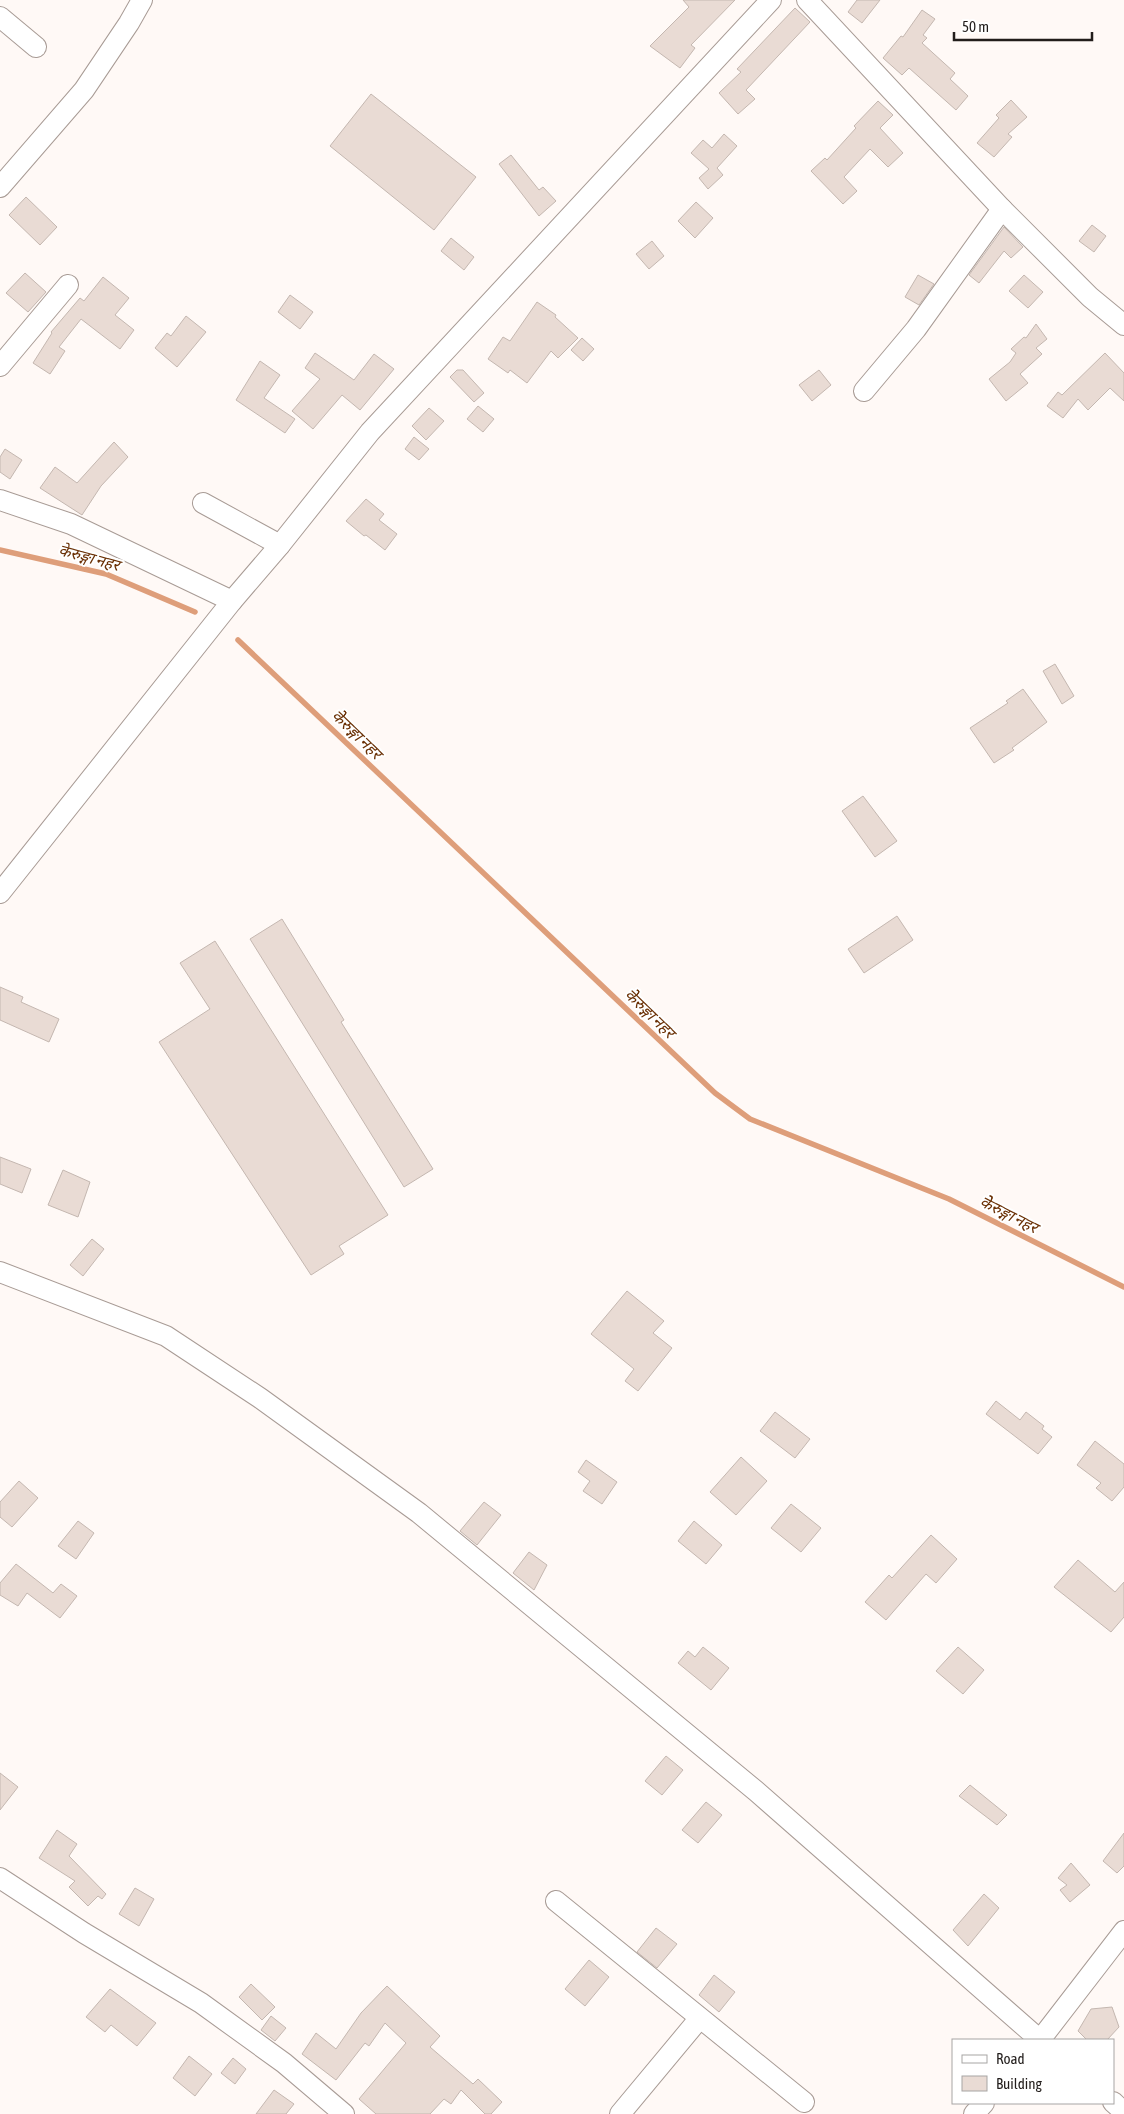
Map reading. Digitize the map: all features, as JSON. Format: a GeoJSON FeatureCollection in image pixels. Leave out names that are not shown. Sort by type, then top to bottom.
{"type":"FeatureCollection","features":[{"type":"Feature","properties":{"kind":"street"},"geometry":{"type":"LineString","coordinates":[[0,187],[84,90],[129,23],[142,0]]}},
{"type":"Feature","properties":{"kind":"street"},"geometry":{"type":"LineString","coordinates":[[0,893],[232,601],[280,545],[370,432],[771,0]]}},
{"type":"Feature","properties":{"kind":"street"},"geometry":{"type":"LineString","coordinates":[[808,0],[1002,209],[1090,297],[1124,325]]}},
{"type":"Feature","properties":{"kind":"street"},"geometry":{"type":"LineString","coordinates":[[0,17],[36,47]]}},
{"type":"Feature","properties":{"kind":"street"},"geometry":{"type":"LineString","coordinates":[[864,391],[916,329],[1002,209]]}},
{"type":"Feature","properties":{"kind":"street"},"geometry":{"type":"LineString","coordinates":[[0,366],[68,285]]}},
{"type":"Feature","properties":{"kind":"street"},"geometry":{"type":"LineString","coordinates":[[0,500],[71,524],[232,601]]}},
{"type":"Feature","properties":{"kind":"street"},"geometry":{"type":"LineString","coordinates":[[203,503],[280,545]]}},
{"type":"Feature","properties":{"kind":"street"},"geometry":{"type":"LineString","coordinates":[[0,1272],[166,1336],[260,1398],[419,1513],[756,1791],[1039,2039]]}},
{"type":"Feature","properties":{"kind":"street"},"geometry":{"type":"LineString","coordinates":[[0,1878],[201,2003],[284,2063],[344,2114]]}},
{"type":"Feature","properties":{"kind":"street"},"geometry":{"type":"LineString","coordinates":[[556,1901],[699,2019],[804,2102]]}},
{"type":"Feature","properties":{"kind":"street"},"geometry":{"type":"LineString","coordinates":[[1041,2039],[1124,1931]]}},
{"type":"Feature","properties":{"kind":"street"},"geometry":{"type":"LineString","coordinates":[[620,2114],[699,2019]]}},
{"type":"Feature","properties":{"kind":"street"},"geometry":{"type":"LineString","coordinates":[[1114,2103],[1124,2112]]}},
{"type":"Feature","properties":{"kind":"street"},"geometry":{"type":"LineString","coordinates":[[974,2114],[983,2104]]}},
{"type":"Feature","properties":{"kind":"building"},"geometry":{"type":"Polygon","coordinates":[[[683,0],[735,0],[691,45],[695,48],[680,68],[650,46],[689,7],[683,0]]]}},
{"type":"Feature","properties":{"kind":"building"},"geometry":{"type":"Polygon","coordinates":[[[857,0],[880,0],[862,23],[848,12],[857,0]]]}},
{"type":"Feature","properties":{"kind":"building"},"geometry":{"type":"Polygon","coordinates":[[[795,8],[810,22],[746,90],[755,99],[738,114],[719,93],[741,72],[737,69],[795,8]]]}},
{"type":"Feature","properties":{"kind":"building"},"geometry":{"type":"Polygon","coordinates":[[[922,10],[935,19],[923,35],[927,38],[922,43],[955,73],[950,79],[968,96],[956,110],[909,68],[902,75],[883,58],[901,36],[903,37],[922,10]]]}},
{"type":"Feature","properties":{"kind":"building"},"geometry":{"type":"Polygon","coordinates":[[[371,94],[476,177],[434,230],[330,146],[371,94]]]}},
{"type":"Feature","properties":{"kind":"building"},"geometry":{"type":"Polygon","coordinates":[[[1011,100],[1027,117],[1008,134],[1012,137],[994,157],[977,143],[999,118],[996,115],[1011,100]]]}},
{"type":"Feature","properties":{"kind":"building"},"geometry":{"type":"Polygon","coordinates":[[[878,101],[893,115],[880,128],[903,153],[888,167],[870,149],[844,177],[857,191],[843,204],[811,171],[825,158],[827,160],[856,128],[854,126],[878,101]]]}},
{"type":"Feature","properties":{"kind":"building"},"geometry":{"type":"Polygon","coordinates":[[[724,134],[737,146],[717,168],[723,175],[708,189],[699,178],[709,169],[691,153],[703,140],[712,148],[724,134]]]}},
{"type":"Feature","properties":{"kind":"building"},"geometry":{"type":"Polygon","coordinates":[[[511,155],[539,190],[543,187],[556,201],[539,216],[499,164],[511,155]]]}},
{"type":"Feature","properties":{"kind":"building"},"geometry":{"type":"Polygon","coordinates":[[[26,197],[57,227],[40,245],[9,215],[26,197]]]}},
{"type":"Feature","properties":{"kind":"building"},"geometry":{"type":"Polygon","coordinates":[[[696,202],[713,218],[695,238],[678,221],[696,202]]]}},
{"type":"Feature","properties":{"kind":"building"},"geometry":{"type":"Polygon","coordinates":[[[1092,225],[1106,236],[1094,252],[1079,241],[1092,225]]]}},
{"type":"Feature","properties":{"kind":"building"},"geometry":{"type":"Polygon","coordinates":[[[1004,227],[1023,247],[1011,258],[1004,251],[979,283],[969,275],[1004,227]]]}},
{"type":"Feature","properties":{"kind":"building"},"geometry":{"type":"Polygon","coordinates":[[[451,238],[474,257],[464,270],[441,251],[451,238]]]}},
{"type":"Feature","properties":{"kind":"building"},"geometry":{"type":"Polygon","coordinates":[[[652,241],[664,256],[649,269],[636,254],[652,241]]]}},
{"type":"Feature","properties":{"kind":"building"},"geometry":{"type":"Polygon","coordinates":[[[25,273],[46,292],[28,312],[6,293],[25,273]]]}},
{"type":"Feature","properties":{"kind":"building"},"geometry":{"type":"Polygon","coordinates":[[[918,275],[934,284],[919,305],[905,297],[918,275]]]}},
{"type":"Feature","properties":{"kind":"building"},"geometry":{"type":"Polygon","coordinates":[[[1024,275],[1043,292],[1028,308],[1009,291],[1024,275]]]}},
{"type":"Feature","properties":{"kind":"building"},"geometry":{"type":"Polygon","coordinates":[[[103,277],[129,298],[115,315],[134,330],[120,349],[81,319],[59,347],[65,351],[50,374],[33,363],[51,332],[80,298],[84,301],[103,277]]]}},
{"type":"Feature","properties":{"kind":"building"},"geometry":{"type":"Polygon","coordinates":[[[290,295],[313,312],[300,329],[278,312],[290,295]]]}},
{"type":"Feature","properties":{"kind":"building"},"geometry":{"type":"Polygon","coordinates":[[[537,302],[556,315],[555,317],[578,338],[558,358],[551,351],[527,383],[510,370],[508,373],[488,359],[503,337],[510,341],[537,302]]]}},
{"type":"Feature","properties":{"kind":"building"},"geometry":{"type":"Polygon","coordinates":[[[186,316],[206,332],[177,367],[155,348],[167,333],[171,336],[186,316]]]}},
{"type":"Feature","properties":{"kind":"building"},"geometry":{"type":"Polygon","coordinates":[[[1036,324],[1047,339],[1036,348],[1042,354],[1020,374],[1028,383],[1006,401],[989,379],[1010,362],[1016,353],[1011,349],[1024,337],[1026,338],[1036,324]]]}},
{"type":"Feature","properties":{"kind":"building"},"geometry":{"type":"Polygon","coordinates":[[[582,338],[594,349],[583,361],[571,350],[582,338]]]}},
{"type":"Feature","properties":{"kind":"building"},"geometry":{"type":"Polygon","coordinates":[[[315,353],[354,380],[374,354],[394,369],[360,410],[342,395],[313,429],[292,411],[320,379],[305,368],[315,353]]]}},
{"type":"Feature","properties":{"kind":"building"},"geometry":{"type":"Polygon","coordinates":[[[1105,353],[1124,373],[1124,401],[1110,388],[1088,410],[1078,399],[1063,418],[1047,406],[1058,392],[1062,395],[1105,353]]]}},
{"type":"Feature","properties":{"kind":"building"},"geometry":{"type":"Polygon","coordinates":[[[260,361],[280,375],[264,398],[295,419],[285,433],[236,400],[260,361]]]}},
{"type":"Feature","properties":{"kind":"building"},"geometry":{"type":"Polygon","coordinates":[[[457,370],[463,370],[484,393],[474,402],[450,377],[457,370]]]}},
{"type":"Feature","properties":{"kind":"building"},"geometry":{"type":"Polygon","coordinates":[[[819,370],[831,385],[812,401],[799,385],[819,370]]]}},
{"type":"Feature","properties":{"kind":"building"},"geometry":{"type":"Polygon","coordinates":[[[478,406],[494,419],[483,432],[467,419],[478,406]]]}},
{"type":"Feature","properties":{"kind":"building"},"geometry":{"type":"Polygon","coordinates":[[[429,408],[444,421],[426,440],[412,426],[429,408]]]}},
{"type":"Feature","properties":{"kind":"building"},"geometry":{"type":"Polygon","coordinates":[[[414,437],[429,449],[419,460],[405,449],[414,437]]]}},
{"type":"Feature","properties":{"kind":"building"},"geometry":{"type":"Polygon","coordinates":[[[114,442],[128,457],[101,486],[82,515],[40,488],[55,467],[77,483],[114,442]]]}},
{"type":"Feature","properties":{"kind":"building"},"geometry":{"type":"Polygon","coordinates":[[[5,449],[22,460],[10,479],[0,472],[0,457],[5,449]]]}},
{"type":"Feature","properties":{"kind":"building"},"geometry":{"type":"Polygon","coordinates":[[[366,499],[384,514],[379,520],[397,534],[385,550],[346,521],[366,499]]]}},
{"type":"Feature","properties":{"kind":"building"},"geometry":{"type":"Polygon","coordinates":[[[1055,664],[1074,696],[1062,704],[1043,671],[1055,664]]]}},
{"type":"Feature","properties":{"kind":"building"},"geometry":{"type":"Polygon","coordinates":[[[1023,689],[1047,722],[1012,748],[1014,750],[994,763],[970,728],[1008,703],[1006,701],[1023,689]]]}},
{"type":"Feature","properties":{"kind":"building"},"geometry":{"type":"Polygon","coordinates":[[[863,796],[897,841],[875,857],[842,811],[863,796]]]}},
{"type":"Feature","properties":{"kind":"building"},"geometry":{"type":"Polygon","coordinates":[[[897,916],[913,940],[864,973],[848,949],[897,916]]]}},
{"type":"Feature","properties":{"kind":"building"},"geometry":{"type":"Polygon","coordinates":[[[282,919],[344,1020],[341,1022],[433,1169],[404,1187],[250,939],[282,919]]]}},
{"type":"Feature","properties":{"kind":"building"},"geometry":{"type":"Polygon","coordinates":[[[215,941],[388,1215],[339,1246],[344,1254],[311,1275],[159,1042],[210,1009],[180,963],[215,941]]]}},
{"type":"Feature","properties":{"kind":"building"},"geometry":{"type":"Polygon","coordinates":[[[0,987],[23,997],[21,1002],[59,1019],[49,1042],[0,1020],[0,987]]]}},
{"type":"Feature","properties":{"kind":"building"},"geometry":{"type":"Polygon","coordinates":[[[0,1157],[31,1169],[22,1193],[0,1184],[0,1157]]]}},
{"type":"Feature","properties":{"kind":"building"},"geometry":{"type":"Polygon","coordinates":[[[63,1170],[90,1182],[78,1217],[48,1205],[63,1170]]]}},
{"type":"Feature","properties":{"kind":"building"},"geometry":{"type":"Polygon","coordinates":[[[92,1239],[104,1249],[83,1276],[70,1265],[92,1239]]]}},
{"type":"Feature","properties":{"kind":"building"},"geometry":{"type":"Polygon","coordinates":[[[627,1291],[664,1321],[653,1333],[672,1348],[638,1391],[625,1381],[634,1369],[591,1334],[627,1291]]]}},
{"type":"Feature","properties":{"kind":"building"},"geometry":{"type":"Polygon","coordinates":[[[996,1401],[1020,1420],[1026,1412],[1044,1426],[1042,1429],[1052,1437],[1038,1454],[986,1414],[996,1401]]]}},
{"type":"Feature","properties":{"kind":"building"},"geometry":{"type":"Polygon","coordinates":[[[775,1412],[810,1439],[795,1458],[760,1431],[775,1412]]]}},
{"type":"Feature","properties":{"kind":"building"},"geometry":{"type":"Polygon","coordinates":[[[1095,1441],[1124,1464],[1124,1487],[1112,1501],[1096,1488],[1101,1483],[1077,1465],[1095,1441]]]}},
{"type":"Feature","properties":{"kind":"building"},"geometry":{"type":"Polygon","coordinates":[[[741,1457],[767,1481],[736,1515],[710,1492],[741,1457]]]}},
{"type":"Feature","properties":{"kind":"building"},"geometry":{"type":"Polygon","coordinates":[[[586,1460],[617,1482],[602,1504],[583,1491],[590,1481],[578,1472],[586,1460]]]}},
{"type":"Feature","properties":{"kind":"building"},"geometry":{"type":"Polygon","coordinates":[[[19,1481],[38,1498],[12,1527],[0,1517],[0,1502],[19,1481]]]}},
{"type":"Feature","properties":{"kind":"building"},"geometry":{"type":"Polygon","coordinates":[[[484,1502],[501,1515],[477,1545],[460,1531],[484,1502]]]}},
{"type":"Feature","properties":{"kind":"building"},"geometry":{"type":"Polygon","coordinates":[[[791,1504],[821,1528],[801,1552],[771,1528],[791,1504]]]}},
{"type":"Feature","properties":{"kind":"building"},"geometry":{"type":"Polygon","coordinates":[[[78,1521],[94,1533],[76,1559],[58,1546],[78,1521]]]}},
{"type":"Feature","properties":{"kind":"building"},"geometry":{"type":"Polygon","coordinates":[[[694,1521],[722,1545],[706,1564],[678,1541],[694,1521]]]}},
{"type":"Feature","properties":{"kind":"building"},"geometry":{"type":"Polygon","coordinates":[[[931,1535],[957,1559],[936,1583],[926,1574],[886,1620],[865,1602],[889,1575],[892,1578],[931,1535]]]}},
{"type":"Feature","properties":{"kind":"building"},"geometry":{"type":"Polygon","coordinates":[[[529,1552],[547,1565],[534,1590],[513,1573],[529,1552]]]}},
{"type":"Feature","properties":{"kind":"building"},"geometry":{"type":"Polygon","coordinates":[[[1078,1560],[1115,1592],[1124,1582],[1124,1617],[1111,1632],[1054,1587],[1078,1560]]]}},
{"type":"Feature","properties":{"kind":"building"},"geometry":{"type":"Polygon","coordinates":[[[16,1564],[53,1593],[61,1584],[77,1596],[60,1618],[27,1593],[18,1606],[0,1595],[0,1583],[16,1564]]]}},
{"type":"Feature","properties":{"kind":"building"},"geometry":{"type":"Polygon","coordinates":[[[703,1647],[729,1668],[711,1690],[678,1663],[688,1651],[695,1657],[703,1647]]]}},
{"type":"Feature","properties":{"kind":"building"},"geometry":{"type":"Polygon","coordinates":[[[958,1647],[984,1670],[963,1694],[936,1671],[958,1647]]]}},
{"type":"Feature","properties":{"kind":"building"},"geometry":{"type":"Polygon","coordinates":[[[666,1756],[683,1770],[662,1795],[645,1781],[666,1756]]]}},
{"type":"Feature","properties":{"kind":"building"},"geometry":{"type":"Polygon","coordinates":[[[0,1773],[18,1787],[0,1810],[0,1773]]]}},
{"type":"Feature","properties":{"kind":"building"},"geometry":{"type":"Polygon","coordinates":[[[970,1785],[1007,1815],[997,1825],[959,1796],[970,1785]]]}},
{"type":"Feature","properties":{"kind":"building"},"geometry":{"type":"Polygon","coordinates":[[[706,1802],[722,1815],[698,1843],[682,1830],[706,1802]]]}},
{"type":"Feature","properties":{"kind":"building"},"geometry":{"type":"Polygon","coordinates":[[[57,1830],[77,1844],[69,1856],[106,1894],[102,1899],[98,1896],[88,1906],[69,1887],[75,1881],[39,1858],[57,1830]]]}},
{"type":"Feature","properties":{"kind":"building"},"geometry":{"type":"Polygon","coordinates":[[[1124,1833],[1124,1866],[1117,1873],[1103,1861],[1124,1833]]]}},
{"type":"Feature","properties":{"kind":"building"},"geometry":{"type":"Polygon","coordinates":[[[1071,1863],[1090,1885],[1070,1902],[1060,1890],[1067,1885],[1058,1878],[1071,1863]]]}},
{"type":"Feature","properties":{"kind":"building"},"geometry":{"type":"Polygon","coordinates":[[[135,1888],[154,1899],[139,1926],[119,1914],[135,1888]]]}},
{"type":"Feature","properties":{"kind":"building"},"geometry":{"type":"Polygon","coordinates":[[[984,1894],[999,1908],[968,1946],[953,1930],[984,1894]]]}},
{"type":"Feature","properties":{"kind":"building"},"geometry":{"type":"Polygon","coordinates":[[[656,1928],[677,1944],[657,1968],[637,1952],[656,1928]]]}},
{"type":"Feature","properties":{"kind":"building"},"geometry":{"type":"Polygon","coordinates":[[[589,1960],[609,1977],[585,2006],[565,1989],[589,1960]]]}},
{"type":"Feature","properties":{"kind":"building"},"geometry":{"type":"Polygon","coordinates":[[[714,1975],[735,1992],[719,2012],[699,1995],[714,1975]]]}},
{"type":"Feature","properties":{"kind":"building"},"geometry":{"type":"Polygon","coordinates":[[[251,1984],[275,2007],[262,2020],[239,1997],[251,1984]]]}},
{"type":"Feature","properties":{"kind":"building"},"geometry":{"type":"Polygon","coordinates":[[[387,1986],[440,2036],[430,2047],[473,2084],[478,2079],[502,2102],[491,2114],[485,2114],[461,2090],[451,2104],[444,2099],[430,2114],[376,2114],[359,2099],[406,2043],[385,2023],[369,2046],[365,2043],[336,2080],[302,2054],[316,2033],[336,2049],[361,2013],[387,1986]]]}},
{"type":"Feature","properties":{"kind":"building"},"geometry":{"type":"Polygon","coordinates":[[[110,1989],[156,2023],[137,2046],[111,2025],[105,2032],[86,2017],[110,1989]]]}},
{"type":"Feature","properties":{"kind":"building"},"geometry":{"type":"Polygon","coordinates":[[[1112,2007],[1119,2027],[1108,2039],[1086,2039],[1078,2031],[1091,2009],[1112,2007]]]}},
{"type":"Feature","properties":{"kind":"building"},"geometry":{"type":"Polygon","coordinates":[[[271,2016],[286,2028],[275,2041],[261,2030],[271,2016]]]}},
{"type":"Feature","properties":{"kind":"building"},"geometry":{"type":"Polygon","coordinates":[[[189,2056],[212,2074],[195,2096],[173,2078],[189,2056]]]}},
{"type":"Feature","properties":{"kind":"building"},"geometry":{"type":"Polygon","coordinates":[[[233,2058],[246,2069],[235,2084],[221,2073],[233,2058]]]}},
{"type":"Feature","properties":{"kind":"building"},"geometry":{"type":"Polygon","coordinates":[[[274,2090],[294,2104],[286,2114],[256,2114],[274,2090]]]}},
{"type":"Feature","properties":{"kind":"waterway","name":"केरुङ्गा नहर"},"geometry":{"type":"LineString","coordinates":[[0,550],[106,574],[195,612]]}},
{"type":"Feature","properties":{"kind":"waterway","name":"केेरुङ्गा नहर"},"geometry":{"type":"LineString","coordinates":[[238,640],[715,1093],[750,1119],[949,1199],[1124,1287]]}}]}
